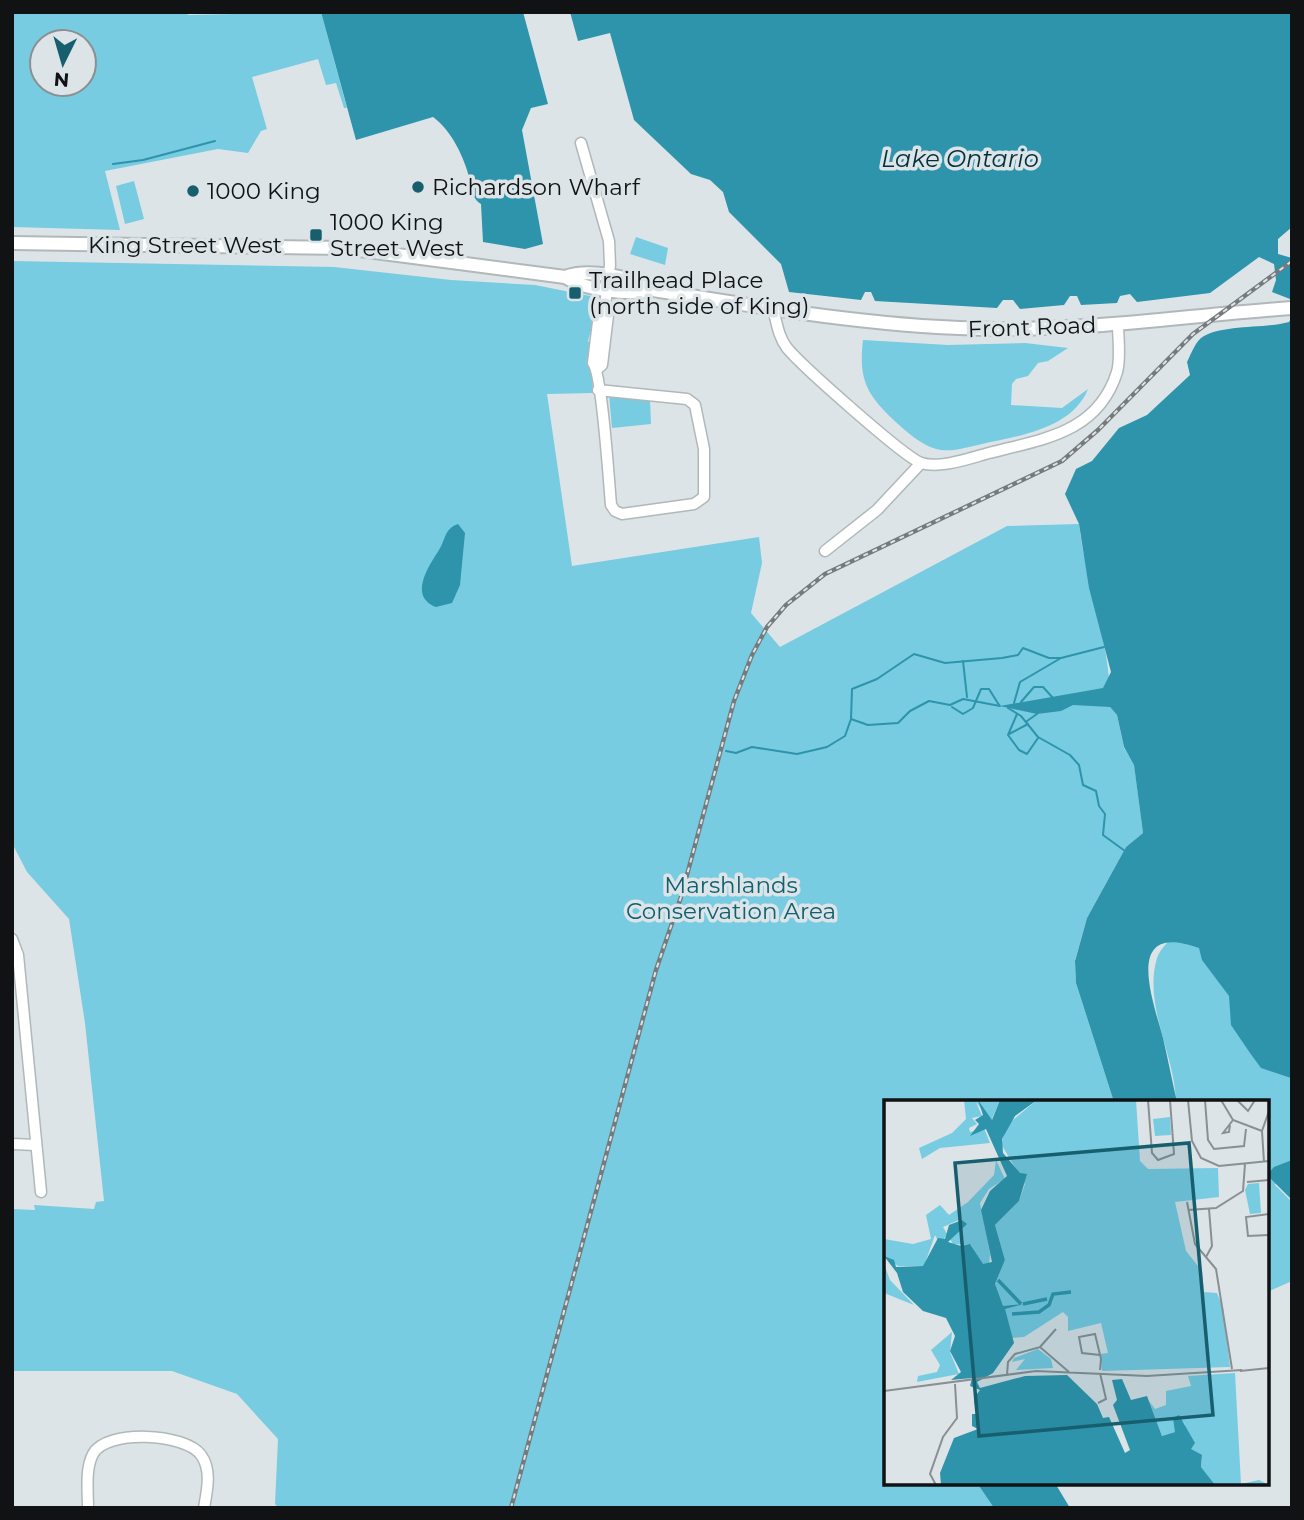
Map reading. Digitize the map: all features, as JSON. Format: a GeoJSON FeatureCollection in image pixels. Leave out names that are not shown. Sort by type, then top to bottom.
{"type":"FeatureCollection","features":[{"type":"Feature","properties":{"kind":"main road","name":"King Street West"},"geometry":{"type":"LineString","coordinates":[[12,243],[344,248],[565,277],[577,272],[638,293],[653,290],[773,309]]}},
{"type":"Feature","properties":{"kind":"main road","name":"Front Road"},"geometry":{"type":"LineString","coordinates":[[773,309],[852,320],[958,329],[1048,329],[1289,309]]}},
{"type":"Feature","properties":{"kind":"street"},"geometry":{"type":"LineString","coordinates":[[581,143],[608,241],[605,306],[608,315],[602,365],[597,369],[598,390],[611,505],[615,511],[622,514],[694,504],[704,497],[704,449],[695,405],[687,399],[598,390]]}},
{"type":"Feature","properties":{"kind":"street"},"geometry":{"type":"LineString","coordinates":[[773,309],[777,328],[788,349],[882,434],[921,463],[954,462],[1066,433],[1086,418],[1109,390],[1118,370],[1118,324]]}},
{"type":"Feature","properties":{"kind":"street"},"geometry":{"type":"LineString","coordinates":[[825,551],[877,510],[921,463]]}},
{"type":"Feature","properties":{"kind":"street"},"geometry":{"type":"LineString","coordinates":[[12,939],[18,955],[41,1192]]}},
{"type":"Feature","properties":{"kind":"street"},"geometry":{"type":"LineString","coordinates":[[12,1144],[36,1145]]}},
{"type":"Feature","properties":{"kind":"street"},"geometry":{"type":"LineString","coordinates":[[88,1508],[89,1463],[94,1451],[103,1443],[117,1438],[177,1439],[192,1445],[203,1458],[209,1480],[204,1508]]}},
{"type":"Feature","properties":{"kind":"green space"},"geometry":{"type":"Polygon","coordinates":[[[12,12],[187,12],[188,15],[321,12],[347,108],[344,108],[336,83],[326,85],[318,59],[252,77],[267,129],[261,131],[248,153],[218,149],[105,171],[120,230],[12,227],[12,12]]]}},
{"type":"Feature","properties":{"kind":"green space"},"geometry":{"type":"Polygon","coordinates":[[[134,181],[144,219],[125,224],[116,186],[134,181]]]}},
{"type":"Feature","properties":{"kind":"green space"},"geometry":{"type":"Polygon","coordinates":[[[636,237],[668,248],[665,265],[630,254],[636,237]]]}},
{"type":"Feature","properties":{"kind":"green space","name":"Marshlands Conservation Area"},"geometry":{"type":"Polygon","coordinates":[[[12,261],[334,267],[451,280],[535,285],[595,297],[597,308],[588,341],[591,344],[593,393],[547,394],[572,566],[759,537],[762,563],[751,613],[780,647],[1007,526],[1079,524],[1107,661],[1110,707],[1117,715],[1124,748],[1134,764],[1143,833],[1126,847],[1087,918],[1075,960],[1076,983],[1113,1100],[884,1100],[884,1485],[978,1485],[994,1508],[278,1508],[275,1504],[278,1439],[237,1394],[172,1371],[12,1371],[12,1209],[35,1210],[34,1205],[94,1209],[96,1202],[104,1201],[85,1023],[69,919],[27,872],[12,843],[12,261]]]}},
{"type":"Feature","properties":{"kind":"green space"},"geometry":{"type":"Polygon","coordinates":[[[863,340],[948,345],[1025,343],[1068,348],[1048,361],[1038,363],[1028,376],[1016,379],[1012,384],[1011,405],[1062,408],[1088,389],[1070,413],[1042,429],[964,448],[939,450],[910,434],[872,396],[862,367],[863,340]]]}},
{"type":"Feature","properties":{"kind":"green space"},"geometry":{"type":"Polygon","coordinates":[[[609,394],[650,400],[651,424],[612,428],[609,394]]]}},
{"type":"Feature","properties":{"kind":"green space"},"geometry":{"type":"Polygon","coordinates":[[[1180,870],[1240,997],[1258,1059],[1292,1077],[1292,1170],[1279,1175],[1275,1185],[1292,1202],[1292,1281],[1269,1291],[1269,1100],[1176,1100],[1171,1066],[1157,1012],[1154,976],[1159,954],[1181,928],[1180,870]]]}},
{"type":"Feature","properties":{"kind":"water"},"geometry":{"type":"Polygon","coordinates":[[[321,12],[523,12],[548,104],[531,108],[522,130],[543,244],[525,249],[483,242],[481,204],[474,196],[461,154],[446,130],[433,117],[356,140],[321,12]]]}},
{"type":"Feature","properties":{"kind":"water","name":"Lake Ontario"},"geometry":{"type":"Polygon","coordinates":[[[570,12],[1292,12],[1292,227],[1278,239],[1278,254],[1292,258],[1292,305],[1290,299],[1272,292],[1276,280],[1274,264],[1259,257],[1210,293],[1137,302],[1130,294],[1120,296],[1117,303],[1081,305],[1077,296],[1070,296],[1064,305],[1020,309],[1013,300],[1003,300],[997,308],[875,301],[871,292],[865,292],[861,300],[789,292],[781,264],[729,212],[723,192],[710,180],[691,174],[634,120],[610,33],[578,41],[570,12]]]}},
{"type":"Feature","properties":{"kind":"water"},"geometry":{"type":"Polygon","coordinates":[[[1292,317],[1291,1078],[1261,1068],[1231,1025],[1229,996],[1202,960],[1199,948],[1175,942],[1159,945],[1151,954],[1148,968],[1177,1100],[1113,1100],[1076,983],[1075,961],[1087,918],[1126,847],[1143,833],[1134,765],[1124,747],[1117,715],[1110,707],[1073,705],[1061,711],[1037,714],[1000,706],[1103,688],[1111,672],[1089,588],[1079,524],[1065,494],[1076,469],[1092,461],[1119,428],[1147,415],[1190,375],[1187,362],[1201,338],[1231,329],[1289,322],[1292,317]]]}},
{"type":"Feature","properties":{"kind":"water"},"geometry":{"type":"Polygon","coordinates":[[[458,524],[465,533],[460,585],[452,603],[436,607],[423,596],[423,580],[448,532],[458,524]]]}},
{"type":"Feature","properties":{"kind":"water"},"geometry":{"type":"Polygon","coordinates":[[[1292,1160],[1292,1200],[1269,1177],[1274,1167],[1292,1160]]]}},
{"type":"Feature","properties":{"kind":"water"},"geometry":{"type":"Polygon","coordinates":[[[978,1485],[1056,1485],[1070,1508],[994,1508],[978,1485]]]}},
{"type":"Feature","properties":{"kind":"waterway"},"geometry":{"type":"LineString","coordinates":[[113,164],[143,160],[215,141]]}},
{"type":"Feature","properties":{"kind":"waterway"},"geometry":{"type":"LineString","coordinates":[[1014,703],[1020,682],[1061,658],[1104,647]]}},
{"type":"Feature","properties":{"kind":"waterway"},"geometry":{"type":"LineString","coordinates":[[726,751],[736,753],[752,747],[797,754],[827,747],[845,736],[851,719],[852,689],[877,679],[914,654],[945,663],[1018,655],[1023,648],[1049,658],[1061,658]]}},
{"type":"Feature","properties":{"kind":"waterway"},"geometry":{"type":"LineString","coordinates":[[963,661],[967,697]]}},
{"type":"Feature","properties":{"kind":"waterway"},"geometry":{"type":"LineString","coordinates":[[1021,702],[1034,687],[1043,687],[1053,698]]}},
{"type":"Feature","properties":{"kind":"waterway"},"geometry":{"type":"LineString","coordinates":[[952,707],[963,714],[973,708],[981,689],[989,689],[999,705]]}},
{"type":"Feature","properties":{"kind":"waterway"},"geometry":{"type":"LineString","coordinates":[[851,719],[868,725],[898,723],[910,711],[929,701],[950,705],[963,699],[1000,706]]}},
{"type":"Feature","properties":{"kind":"waterway"},"geometry":{"type":"LineString","coordinates":[[1008,708],[1021,716],[1038,737],[1070,755],[1079,765],[1083,785],[1096,791],[1099,806],[1105,814],[1103,835],[1125,851]]}},
{"type":"Feature","properties":{"kind":"waterway"},"geometry":{"type":"LineString","coordinates":[[1017,714],[1008,735],[1019,750],[1027,754],[1038,738]]}},
{"type":"Feature","properties":{"kind":"waterway"},"geometry":{"type":"LineString","coordinates":[[1027,721],[1037,714]]}},
{"type":"Feature","properties":{"kind":"waterway"},"geometry":{"type":"LineString","coordinates":[[1009,734],[1028,724]]}},
{"type":"Feature","properties":{"kind":"railway"},"geometry":{"type":"LineString","coordinates":[[511,1508],[656,970],[681,897],[734,701],[752,655],[767,627],[786,605],[825,574],[1062,461],[1098,430],[1193,334],[1292,261]]}},
{"type":"Feature","properties":{"kind":"place","name":"Richardson Wharf"},"geometry":{"type":"Point","coordinates":[418,187]}},
{"type":"Feature","properties":{"kind":"place","name":"1000 King"},"geometry":{"type":"Point","coordinates":[193,191]}},
{"type":"Feature","properties":{"kind":"place","name":"1000 King Street West"},"geometry":{"type":"Point","coordinates":[316,235]}},
{"type":"Feature","properties":{"kind":"place","name":"Trailhead Place (north side of King)"},"geometry":{"type":"Point","coordinates":[575,293]}}]}
